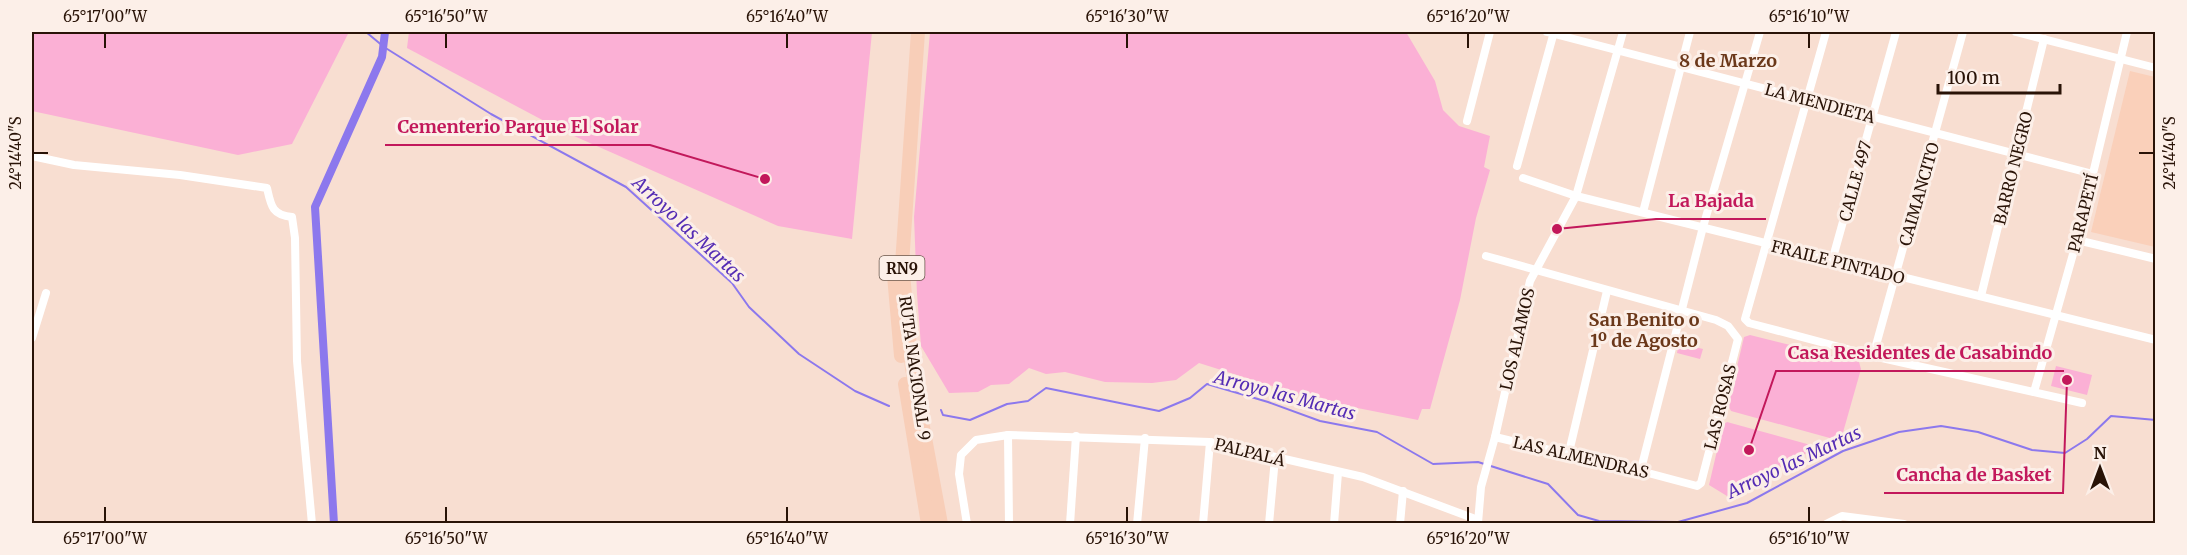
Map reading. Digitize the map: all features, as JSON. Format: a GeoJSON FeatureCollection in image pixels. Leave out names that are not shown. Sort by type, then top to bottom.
{"type":"FeatureCollection","features":[{"type":"Feature","properties":{"kind":"main road","name":"RUTA NACIONAL 9"},"geometry":{"type":"LineString","coordinates":[[910,32],[895,207],[894,289],[902,360],[928,524]]}},
{"type":"Feature","properties":{"kind":"main road","name":"RUTA NACIONAL 9"},"geometry":{"type":"LineString","coordinates":[[918,32],[902,264],[912,368],[940,524]]}},
{"type":"Feature","properties":{"kind":"street"},"geometry":{"type":"LineString","coordinates":[[1467,121],[1490,32]]}},
{"type":"Feature","properties":{"kind":"street"},"geometry":{"type":"LineString","coordinates":[[1516,166],[1552,32]]}},
{"type":"Feature","properties":{"kind":"street","name":"LA MENDIETA"},"geometry":{"type":"LineString","coordinates":[[1552,32],[2093,174]]}},
{"type":"Feature","properties":{"kind":"street","name":"LOS ALAMOS"},"geometry":{"type":"LineString","coordinates":[[1478,522],[1481,488],[1488,455],[1496,437],[1530,281],[1576,196],[1623,32]]}},
{"type":"Feature","properties":{"kind":"street"},"geometry":{"type":"LineString","coordinates":[[1643,212],[1690,32]]}},
{"type":"Feature","properties":{"kind":"street"},"geometry":{"type":"LineString","coordinates":[[1641,469],[1703,227],[1760,32]]}},
{"type":"Feature","properties":{"kind":"street"},"geometry":{"type":"LineString","coordinates":[[1826,32],[1744,314],[1749,322],[1873,356],[2082,403]]}},
{"type":"Feature","properties":{"kind":"street","name":"CALLE 497"},"geometry":{"type":"LineString","coordinates":[[1832,261],[1896,32]]}},
{"type":"Feature","properties":{"kind":"street","name":"CAIMANCITO"},"geometry":{"type":"LineString","coordinates":[[1873,356],[1963,32]]}},
{"type":"Feature","properties":{"kind":"street"},"geometry":{"type":"LineString","coordinates":[[2016,32],[2156,68]]}},
{"type":"Feature","properties":{"kind":"street","name":"PARAPETÍ"},"geometry":{"type":"LineString","coordinates":[[2034,392],[2077,240],[2127,32]]}},
{"type":"Feature","properties":{"kind":"street","name":"BARRO NEGRO"},"geometry":{"type":"LineString","coordinates":[[1981,296],[2044,39]]}},
{"type":"Feature","properties":{"kind":"street"},"geometry":{"type":"LineString","coordinates":[[32,156],[74,165],[180,175],[267,188],[272,210],[279,216],[292,217],[296,238],[297,361],[312,524]]}},
{"type":"Feature","properties":{"kind":"street","name":"FRAILE PINTADO"},"geometry":{"type":"LineString","coordinates":[[1523,178],[1576,196],[2156,340]]}},
{"type":"Feature","properties":{"kind":"street"},"geometry":{"type":"LineString","coordinates":[[2077,240],[2156,259]]}},
{"type":"Feature","properties":{"kind":"street"},"geometry":{"type":"LineString","coordinates":[[1486,256],[1607,291],[1681,309]]}},
{"type":"Feature","properties":{"kind":"street"},"geometry":{"type":"LineString","coordinates":[[1569,452],[1607,291]]}},
{"type":"Feature","properties":{"kind":"street"},"geometry":{"type":"LineString","coordinates":[[32,338],[46,293]]}},
{"type":"Feature","properties":{"kind":"street","name":"LAS ROSAS"},"geometry":{"type":"LineString","coordinates":[[1681,309],[1716,320],[1735,332],[1738,339],[1701,483]]}},
{"type":"Feature","properties":{"kind":"street"},"geometry":{"type":"LineString","coordinates":[[1008,435],[1009,524]]}},
{"type":"Feature","properties":{"kind":"street","name":"PALPALÁ"},"geometry":{"type":"LineString","coordinates":[[967,524],[959,463],[967,447],[976,440],[1008,435],[1145,438],[1210,442],[1244,448],[1275,458],[1363,477],[1478,522]]}},
{"type":"Feature","properties":{"kind":"street"},"geometry":{"type":"LineString","coordinates":[[1070,524],[1076,436]]}},
{"type":"Feature","properties":{"kind":"street","name":"LAS ALMENDRAS"},"geometry":{"type":"LineString","coordinates":[[1496,437],[1641,469],[1687,485],[1701,483]]}},
{"type":"Feature","properties":{"kind":"street"},"geometry":{"type":"LineString","coordinates":[[1137,524],[1145,438]]}},
{"type":"Feature","properties":{"kind":"street"},"geometry":{"type":"LineString","coordinates":[[1203,524],[1210,442]]}},
{"type":"Feature","properties":{"kind":"street"},"geometry":{"type":"LineString","coordinates":[[1269,524],[1275,458]]}},
{"type":"Feature","properties":{"kind":"street"},"geometry":{"type":"LineString","coordinates":[[1334,524],[1338,473]]}},
{"type":"Feature","properties":{"kind":"street"},"geometry":{"type":"LineString","coordinates":[[1400,524],[1403,491]]}},
{"type":"Feature","properties":{"kind":"street"},"geometry":{"type":"LineString","coordinates":[[1826,524],[1842,516],[1904,524]]}},
{"type":"Feature","properties":{"kind":"shaded area"},"geometry":{"type":"Polygon","coordinates":[[[32,32],[349,32],[292,144],[238,155],[32,111],[32,32]]]}},
{"type":"Feature","properties":{"kind":"shaded area"},"geometry":{"type":"Polygon","coordinates":[[[409,32],[872,32],[852,239],[778,226],[565,132],[407,48],[409,32]]]}},
{"type":"Feature","properties":{"kind":"shaded area"},"geometry":{"type":"Polygon","coordinates":[[[930,32],[1406,32],[1435,81],[1443,110],[1459,126],[1490,136],[1484,167],[1490,170],[1476,218],[1460,300],[1430,409],[1422,409],[1418,420],[1317,400],[1199,363],[1176,380],[1152,383],[1105,382],[1065,372],[1046,374],[1029,368],[1009,384],[991,385],[978,392],[949,393],[921,346],[917,294],[914,217],[930,32]]]}},
{"type":"Feature","properties":{"kind":"shaded area"},"geometry":{"type":"Polygon","coordinates":[[[2130,71],[2155,77],[2155,247],[2091,232],[2130,71]]]}},
{"type":"Feature","properties":{"kind":"shaded area"},"geometry":{"type":"Polygon","coordinates":[[[1750,335],[1859,362],[1861,369],[1842,436],[1837,440],[1731,411],[1728,405],[1744,337],[1750,335]]]}},
{"type":"Feature","properties":{"kind":"shaded area"},"geometry":{"type":"Polygon","coordinates":[[[1679,343],[1703,349],[1700,359],[1677,353],[1679,343]]]}},
{"type":"Feature","properties":{"kind":"shaded area"},"geometry":{"type":"Polygon","coordinates":[[[2056,366],[2092,375],[2087,395],[2051,386],[2056,366]]]}},
{"type":"Feature","properties":{"kind":"shaded area"},"geometry":{"type":"Polygon","coordinates":[[[1727,422],[1818,447],[1727,496],[1709,485],[1723,425],[1727,422]]]}},
{"type":"Feature","properties":{"kind":"waterway","name":"Arroyo las Martas"},"geometry":{"type":"LineString","coordinates":[[366,32],[384,47],[491,114],[626,187],[732,283],[749,307],[799,354],[855,391],[889,406]]}},
{"type":"Feature","properties":{"kind":"waterway"},"geometry":{"type":"LineString","coordinates":[[334,524],[315,207],[382,57],[385,32]]}},
{"type":"Feature","properties":{"kind":"waterway","name":"Arroyo las Martas"},"geometry":{"type":"LineString","coordinates":[[941,410],[943,415],[970,420],[1007,404],[1028,401],[1046,388],[1159,411],[1190,398],[1207,384],[1268,402],[1320,421],[1377,432],[1433,464],[1478,462],[1548,484],[1578,515],[1599,521],[1678,522],[1747,503],[1843,451],[1899,432],[1941,426],[1978,432],[2032,450],[2065,453],[2087,439],[2111,416],[2156,420]]}},
{"type":"Feature","properties":{"kind":"place","name":"Cementerio Parque El Solar"},"geometry":{"type":"Point","coordinates":[765,179]}},
{"type":"Feature","properties":{"kind":"place","name":"La Bajada"},"geometry":{"type":"Point","coordinates":[1557,229]}},
{"type":"Feature","properties":{"kind":"place","name":"Cancha de Basket"},"geometry":{"type":"Point","coordinates":[2067,380]}},
{"type":"Feature","properties":{"kind":"place","name":"Casa Residentes de Casabindo"},"geometry":{"type":"Point","coordinates":[1749,450]}},
{"type":"Feature","properties":{"kind":"district","name":"8 de Marzo"},"geometry":{"type":"Point","coordinates":[1728,60]}},
{"type":"Feature","properties":{"kind":"district","name":"San Benito o 1º de Agosto"},"geometry":{"type":"Point","coordinates":[1644,329]}}]}
